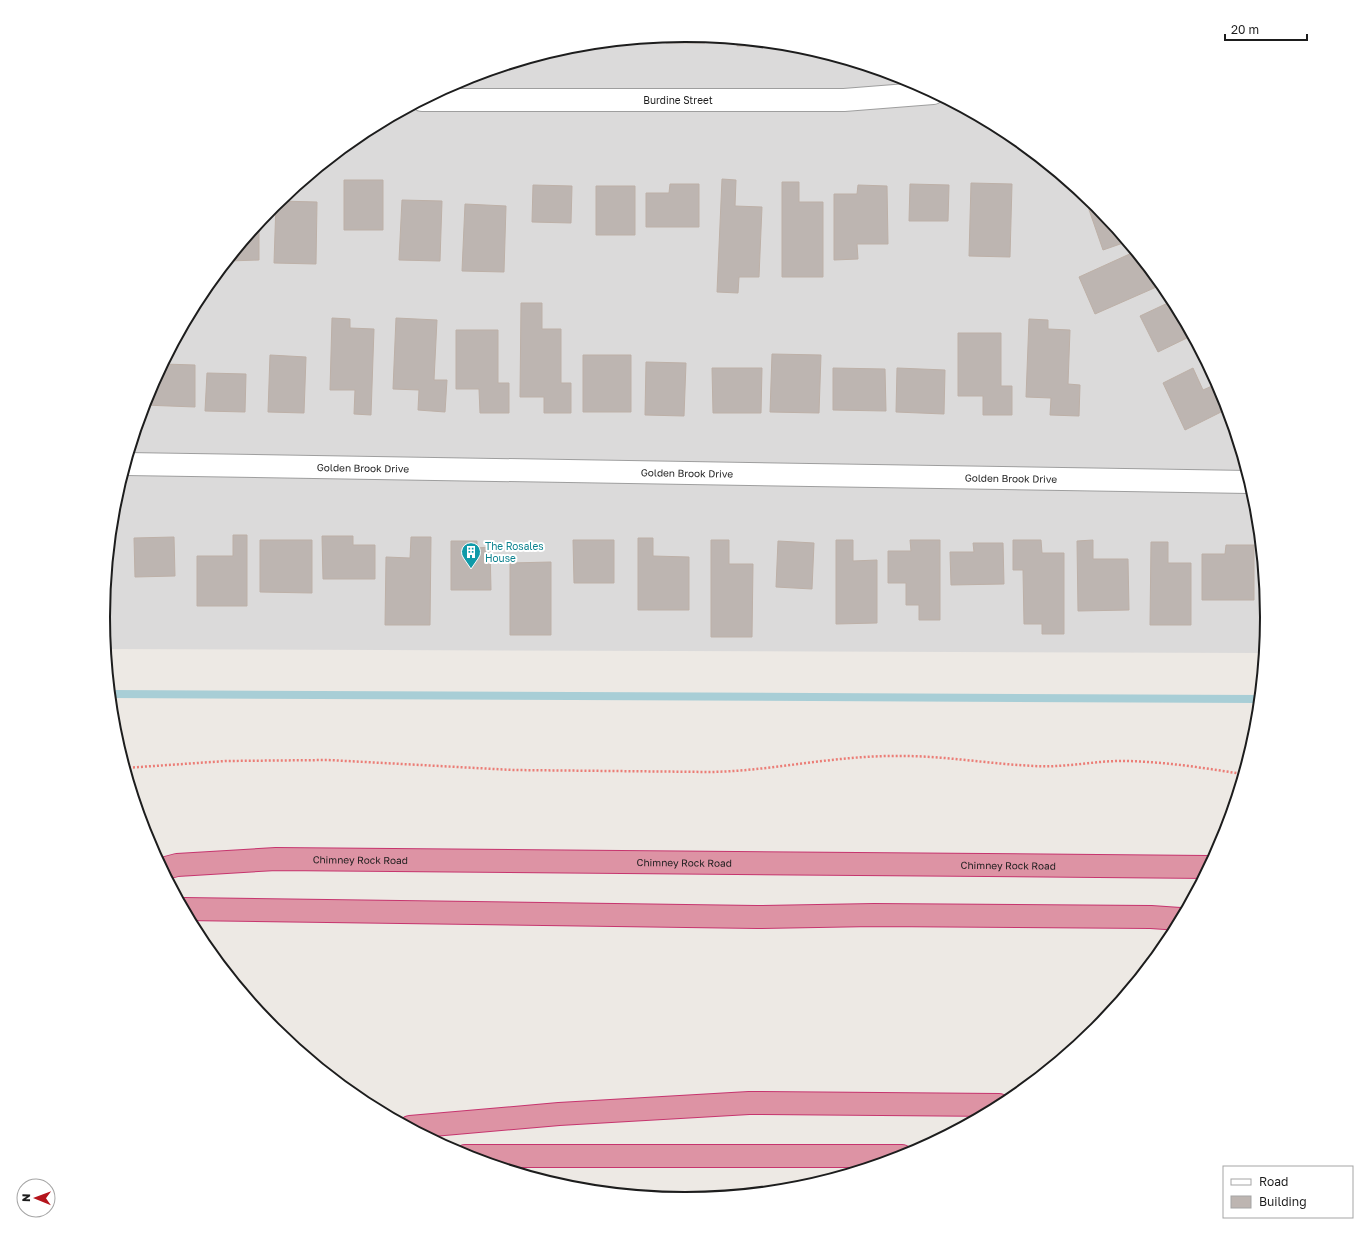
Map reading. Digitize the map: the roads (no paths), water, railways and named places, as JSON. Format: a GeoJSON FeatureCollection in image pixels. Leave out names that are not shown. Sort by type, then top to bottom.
{"type":"FeatureCollection","features":[{"type":"Feature","properties":{"kind":"highway","name":"Chimney Rock Road"},"geometry":{"type":"LineString","coordinates":[[167,868],[178,865],[276,859],[1202,867]]}},
{"type":"Feature","properties":{"kind":"highway"},"geometry":{"type":"LineString","coordinates":[[190,909],[757,917],[874,915],[1143,917],[1174,919]]}},
{"type":"Feature","properties":{"kind":"highway"},"geometry":{"type":"LineString","coordinates":[[418,1126],[559,1114],[749,1104],[988,1105]]}},
{"type":"Feature","properties":{"kind":"highway"},"geometry":{"type":"LineString","coordinates":[[486,1156],[883,1156]]}},
{"type":"Feature","properties":{"kind":"street","name":"Burdine Street"},"geometry":{"type":"LineString","coordinates":[[432,100],[844,100],[923,94]]}},
{"type":"Feature","properties":{"kind":"street","name":"Golden Brook Drive"},"geometry":{"type":"LineString","coordinates":[[130,464],[1243,482]]}},
{"type":"Feature","properties":{"kind":"waterway"},"geometry":{"type":"LineString","coordinates":[[114,694],[1254,699]]}},
{"type":"Feature","properties":{"kind":"place","name":"The Rosales House"},"geometry":{"type":"Point","coordinates":[471,569]}}]}
